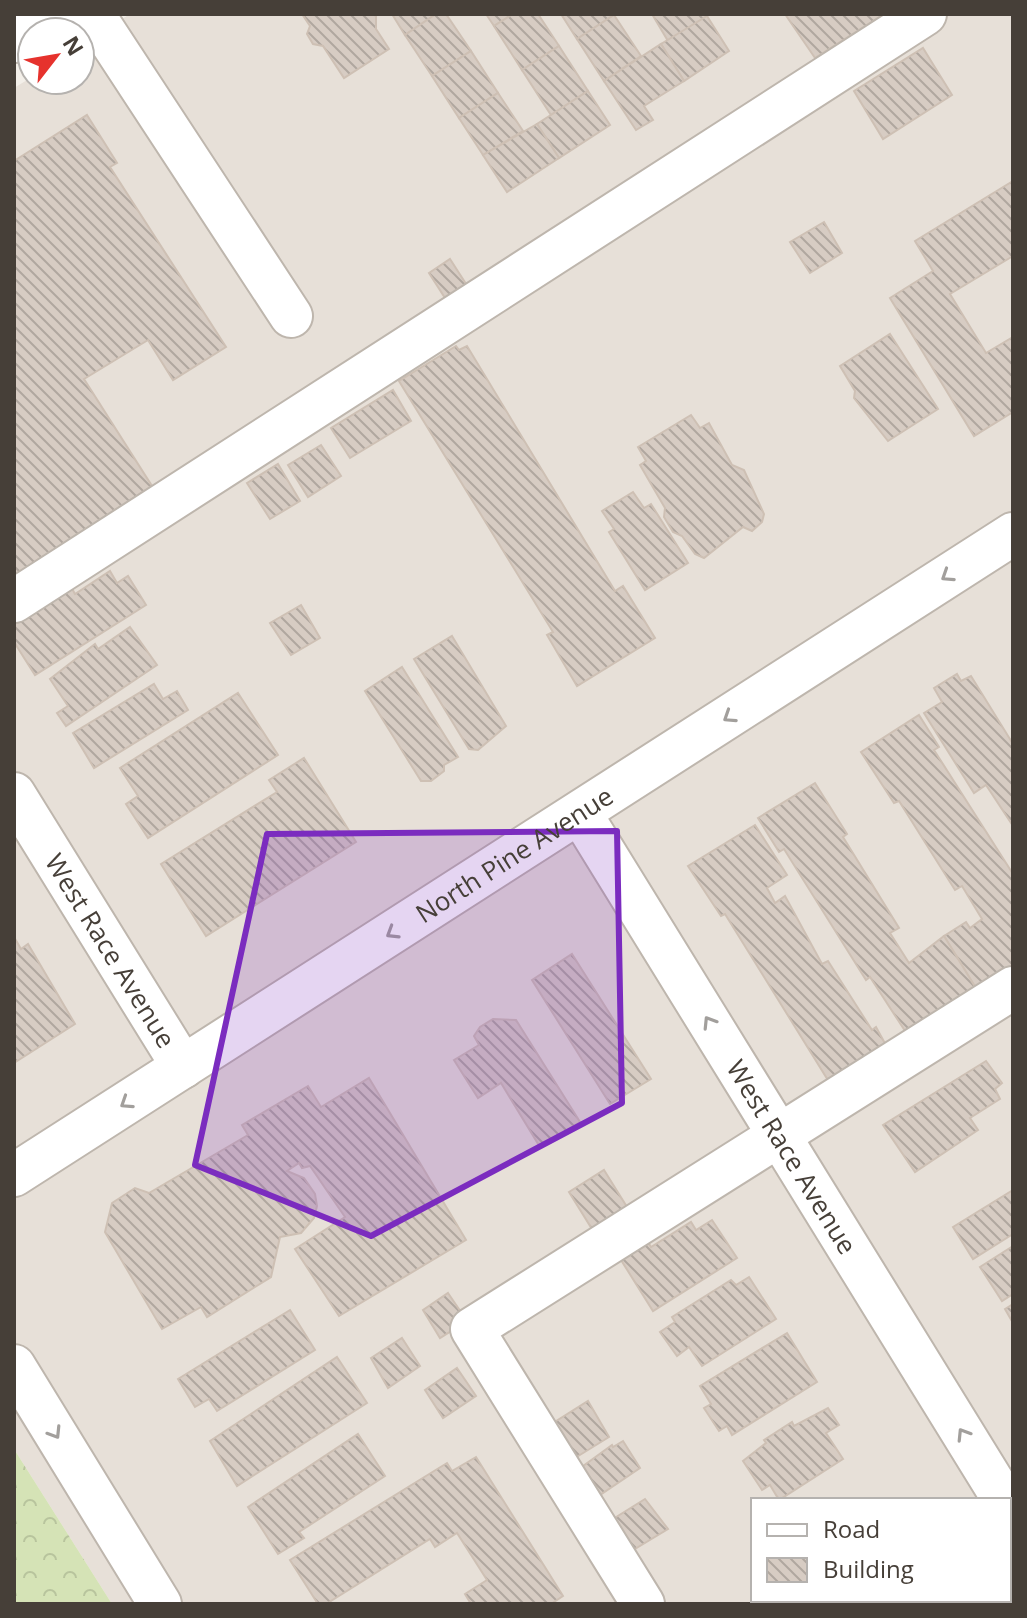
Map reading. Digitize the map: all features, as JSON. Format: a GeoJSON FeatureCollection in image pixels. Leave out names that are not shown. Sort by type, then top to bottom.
{"type":"FeatureCollection","features":[{"type":"Feature","properties":{"kind":"street"},"geometry":{"type":"LineString","coordinates":[[93,14],[291,316]]}},
{"type":"Feature","properties":{"kind":"street"},"geometry":{"type":"LineString","coordinates":[[14,601],[925,14]]}},
{"type":"Feature","properties":{"kind":"street","name":"North Pine Avenue"},"geometry":{"type":"LineString","coordinates":[[14,1175],[1013,534]]}},
{"type":"Feature","properties":{"kind":"street","name":"West Race Avenue"},"geometry":{"type":"LineString","coordinates":[[14,794],[183,1067]]}},
{"type":"Feature","properties":{"kind":"street","name":"West Race Avenue"},"geometry":{"type":"LineString","coordinates":[[580,813],[1003,1498]]}},
{"type":"Feature","properties":{"kind":"street"},"geometry":{"type":"LineString","coordinates":[[643,1604],[472,1329],[1013,988]]}},
{"type":"Feature","properties":{"kind":"street"},"geometry":{"type":"LineString","coordinates":[[14,1366],[160,1604]]}},
{"type":"Feature","properties":{"kind":"highlighted area"},"geometry":{"type":"Polygon","coordinates":[[[617,831],[622,1103],[371,1236],[195,1165],[267,834],[617,831]]]}},
{"type":"Feature","properties":{"kind":"shaded area"},"geometry":{"type":"Polygon","coordinates":[[[130,14],[1013,14],[1013,1604],[112,1604],[14,1449],[14,88],[16,96],[96,96],[96,36],[130,14]]]}},
{"type":"Feature","properties":{"kind":"green space"},"geometry":{"type":"Polygon","coordinates":[[[14,1449],[112,1604],[14,1604],[14,1449]]]}},
{"type":"Feature","properties":{"kind":"building"},"geometry":{"type":"Polygon","coordinates":[[[302,14],[376,14],[376,29],[389,49],[344,78],[323,46],[313,44],[307,34],[310,26],[302,14]]]}},
{"type":"Feature","properties":{"kind":"building"},"geometry":{"type":"Polygon","coordinates":[[[392,14],[436,14],[405,35],[392,14]]]}},
{"type":"Feature","properties":{"kind":"building"},"geometry":{"type":"Polygon","coordinates":[[[436,14],[446,14],[471,51],[432,76],[405,35],[436,14]]]}},
{"type":"Feature","properties":{"kind":"building"},"geometry":{"type":"Polygon","coordinates":[[[486,14],[513,14],[494,26],[486,14]]]}},
{"type":"Feature","properties":{"kind":"building"},"geometry":{"type":"Polygon","coordinates":[[[513,14],[538,14],[559,46],[522,70],[494,26],[513,14]]]}},
{"type":"Feature","properties":{"kind":"building"},"geometry":{"type":"Polygon","coordinates":[[[561,14],[614,14],[614,15],[577,39],[561,14]]]}},
{"type":"Feature","properties":{"kind":"building"},"geometry":{"type":"Polygon","coordinates":[[[652,14],[705,14],[707,16],[668,41],[652,14]]]}},
{"type":"Feature","properties":{"kind":"building"},"geometry":{"type":"Polygon","coordinates":[[[785,14],[884,14],[815,58],[785,14]]]}},
{"type":"Feature","properties":{"kind":"building"},"geometry":{"type":"Polygon","coordinates":[[[614,15],[641,56],[604,81],[577,39],[614,15]]]}},
{"type":"Feature","properties":{"kind":"building"},"geometry":{"type":"Polygon","coordinates":[[[707,16],[729,51],[684,81],[661,44],[707,16]]]}},
{"type":"Feature","properties":{"kind":"building"},"geometry":{"type":"Polygon","coordinates":[[[661,44],[684,81],[644,106],[653,120],[636,130],[604,81],[661,44]]]}},
{"type":"Feature","properties":{"kind":"building"},"geometry":{"type":"Polygon","coordinates":[[[559,46],[588,91],[551,115],[522,70],[559,46]]]}},
{"type":"Feature","properties":{"kind":"building"},"geometry":{"type":"Polygon","coordinates":[[[923,48],[952,95],[883,139],[854,91],[923,48]]]}},
{"type":"Feature","properties":{"kind":"building"},"geometry":{"type":"Polygon","coordinates":[[[471,51],[498,93],[459,118],[432,76],[471,51]]]}},
{"type":"Feature","properties":{"kind":"building"},"geometry":{"type":"Polygon","coordinates":[[[588,91],[610,125],[559,158],[537,124],[588,91]]]}},
{"type":"Feature","properties":{"kind":"building"},"geometry":{"type":"Polygon","coordinates":[[[498,93],[523,131],[483,155],[459,118],[498,93]]]}},
{"type":"Feature","properties":{"kind":"building"},"geometry":{"type":"Polygon","coordinates":[[[87,115],[117,163],[110,167],[226,347],[173,380],[148,340],[84,379],[152,486],[14,575],[14,161],[87,115]]]}},
{"type":"Feature","properties":{"kind":"building"},"geometry":{"type":"Polygon","coordinates":[[[537,124],[559,158],[507,192],[483,155],[537,124]]]}},
{"type":"Feature","properties":{"kind":"building"},"geometry":{"type":"Polygon","coordinates":[[[1013,181],[1013,256],[950,294],[986,353],[1013,337],[1013,412],[974,436],[890,298],[933,271],[915,241],[1013,181]]]}},
{"type":"Feature","properties":{"kind":"building"},"geometry":{"type":"Polygon","coordinates":[[[824,222],[842,253],[810,273],[790,242],[824,222]]]}},
{"type":"Feature","properties":{"kind":"building"},"geometry":{"type":"Polygon","coordinates":[[[450,259],[468,287],[447,301],[429,273],[450,259]]]}},
{"type":"Feature","properties":{"kind":"building"},"geometry":{"type":"Polygon","coordinates":[[[890,334],[938,409],[888,441],[854,398],[855,391],[840,366],[890,334]]]}},
{"type":"Feature","properties":{"kind":"building"},"geometry":{"type":"Polygon","coordinates":[[[456,346],[459,350],[467,346],[615,591],[623,586],[655,638],[577,686],[547,635],[553,632],[399,381],[456,346]]]}},
{"type":"Feature","properties":{"kind":"building"},"geometry":{"type":"Polygon","coordinates":[[[393,390],[411,421],[350,458],[331,428],[393,390]]]}},
{"type":"Feature","properties":{"kind":"building"},"geometry":{"type":"Polygon","coordinates":[[[691,415],[700,428],[709,423],[732,465],[744,470],[764,514],[762,522],[752,531],[743,527],[704,558],[695,554],[682,536],[673,532],[664,517],[665,508],[640,465],[646,461],[638,447],[691,415]]]}},
{"type":"Feature","properties":{"kind":"building"},"geometry":{"type":"Polygon","coordinates":[[[321,445],[341,476],[308,497],[288,465],[321,445]]]}},
{"type":"Feature","properties":{"kind":"building"},"geometry":{"type":"Polygon","coordinates":[[[278,464],[300,501],[270,519],[247,483],[278,464]]]}},
{"type":"Feature","properties":{"kind":"building"},"geometry":{"type":"Polygon","coordinates":[[[633,492],[644,508],[651,504],[688,563],[645,590],[609,532],[614,529],[602,511],[633,492]]]}},
{"type":"Feature","properties":{"kind":"building"},"geometry":{"type":"Polygon","coordinates":[[[110,571],[117,583],[128,576],[146,605],[35,675],[14,642],[14,621],[70,585],[75,594],[110,571]]]}},
{"type":"Feature","properties":{"kind":"building"},"geometry":{"type":"Polygon","coordinates":[[[301,605],[320,638],[291,655],[270,623],[301,605]]]}},
{"type":"Feature","properties":{"kind":"building"},"geometry":{"type":"Polygon","coordinates":[[[130,627],[157,665],[66,726],[57,713],[68,706],[50,679],[95,644],[98,649],[130,627]]]}},
{"type":"Feature","properties":{"kind":"building"},"geometry":{"type":"Polygon","coordinates":[[[452,636],[506,726],[478,750],[469,749],[414,659],[452,636]]]}},
{"type":"Feature","properties":{"kind":"building"},"geometry":{"type":"Polygon","coordinates":[[[402,667],[458,757],[444,765],[444,771],[431,781],[421,781],[365,691],[402,667]]]}},
{"type":"Feature","properties":{"kind":"building"},"geometry":{"type":"Polygon","coordinates":[[[957,674],[961,681],[971,676],[1013,744],[1013,826],[986,785],[974,793],[924,713],[942,702],[934,688],[957,674]]]}},
{"type":"Feature","properties":{"kind":"building"},"geometry":{"type":"Polygon","coordinates":[[[154,684],[163,699],[177,691],[188,710],[94,768],[73,733],[154,684]]]}},
{"type":"Feature","properties":{"kind":"building"},"geometry":{"type":"Polygon","coordinates":[[[238,693],[278,755],[148,838],[126,804],[138,796],[120,768],[238,693]]]}},
{"type":"Feature","properties":{"kind":"building"},"geometry":{"type":"Polygon","coordinates":[[[919,715],[939,747],[934,750],[1013,874],[1013,967],[977,990],[944,936],[966,922],[970,928],[982,919],[962,886],[955,890],[899,801],[894,803],[861,752],[919,715]]]}},
{"type":"Feature","properties":{"kind":"building"},"geometry":{"type":"Polygon","coordinates":[[[304,758],[356,842],[206,936],[161,864],[277,792],[269,780],[304,758]]]}},
{"type":"Feature","properties":{"kind":"building"},"geometry":{"type":"Polygon","coordinates":[[[815,783],[847,834],[843,837],[899,928],[890,933],[909,963],[944,936],[977,990],[907,1034],[870,977],[866,980],[784,849],[779,852],[758,818],[815,783]]]}},
{"type":"Feature","properties":{"kind":"building"},"geometry":{"type":"Polygon","coordinates":[[[755,825],[787,875],[767,888],[775,903],[785,896],[822,964],[828,961],[872,1030],[876,1027],[888,1049],[831,1085],[725,914],[721,916],[688,866],[755,825]]]}},
{"type":"Feature","properties":{"kind":"building"},"geometry":{"type":"Polygon","coordinates":[[[14,937],[21,949],[28,944],[75,1024],[14,1063],[14,937]]]}},
{"type":"Feature","properties":{"kind":"building"},"geometry":{"type":"Polygon","coordinates":[[[572,954],[651,1079],[610,1104],[532,980],[572,954]]]}},
{"type":"Feature","properties":{"kind":"building"},"geometry":{"type":"Polygon","coordinates":[[[493,1019],[516,1020],[580,1122],[540,1147],[501,1083],[478,1098],[454,1060],[479,1045],[474,1036],[480,1027],[493,1019]]]}},
{"type":"Feature","properties":{"kind":"building"},"geometry":{"type":"Polygon","coordinates":[[[986,1061],[1002,1083],[995,1089],[1000,1099],[970,1118],[978,1130],[915,1172],[883,1125],[986,1061]]]}},
{"type":"Feature","properties":{"kind":"building"},"geometry":{"type":"Polygon","coordinates":[[[369,1078],[466,1240],[339,1316],[295,1249],[345,1217],[310,1166],[302,1168],[299,1163],[287,1171],[304,1178],[315,1194],[317,1206],[314,1218],[301,1233],[280,1237],[271,1277],[207,1317],[201,1307],[162,1329],[105,1232],[112,1203],[135,1188],[149,1193],[248,1135],[242,1125],[308,1086],[321,1107],[369,1078]]]}},
{"type":"Feature","properties":{"kind":"building"},"geometry":{"type":"Polygon","coordinates":[[[604,1170],[627,1207],[592,1229],[569,1192],[604,1170]]]}},
{"type":"Feature","properties":{"kind":"building"},"geometry":{"type":"Polygon","coordinates":[[[1013,1190],[1013,1234],[973,1259],[953,1227],[1013,1190]]]}},
{"type":"Feature","properties":{"kind":"building"},"geometry":{"type":"Polygon","coordinates":[[[712,1220],[737,1258],[653,1311],[621,1260],[648,1242],[651,1247],[691,1222],[696,1230],[712,1220]]]}},
{"type":"Feature","properties":{"kind":"building"},"geometry":{"type":"Polygon","coordinates":[[[1013,1246],[1013,1294],[1002,1301],[980,1267],[1013,1246]]]}},
{"type":"Feature","properties":{"kind":"building"},"geometry":{"type":"Polygon","coordinates":[[[749,1277],[776,1319],[702,1366],[689,1347],[677,1356],[660,1332],[675,1322],[672,1317],[731,1280],[736,1285],[749,1277]]]}},
{"type":"Feature","properties":{"kind":"building"},"geometry":{"type":"Polygon","coordinates":[[[448,1293],[467,1321],[440,1338],[423,1310],[448,1293]]]}},
{"type":"Feature","properties":{"kind":"building"},"geometry":{"type":"Polygon","coordinates":[[[1013,1304],[1013,1323],[1005,1309],[1013,1304]]]}},
{"type":"Feature","properties":{"kind":"building"},"geometry":{"type":"Polygon","coordinates":[[[290,1310],[315,1350],[217,1411],[209,1399],[195,1407],[178,1379],[290,1310]]]}},
{"type":"Feature","properties":{"kind":"building"},"geometry":{"type":"Polygon","coordinates":[[[787,1333],[817,1382],[732,1435],[727,1426],[719,1431],[704,1408],[711,1404],[700,1386],[787,1333]]]}},
{"type":"Feature","properties":{"kind":"building"},"geometry":{"type":"Polygon","coordinates":[[[402,1338],[420,1366],[388,1388],[371,1358],[402,1338]]]}},
{"type":"Feature","properties":{"kind":"building"},"geometry":{"type":"Polygon","coordinates":[[[337,1357],[367,1403],[237,1486],[210,1441],[337,1357]]]}},
{"type":"Feature","properties":{"kind":"building"},"geometry":{"type":"Polygon","coordinates":[[[457,1368],[476,1396],[443,1418],[425,1390],[457,1368]]]}},
{"type":"Feature","properties":{"kind":"building"},"geometry":{"type":"Polygon","coordinates":[[[588,1401],[609,1437],[575,1458],[553,1423],[588,1401]]]}},
{"type":"Feature","properties":{"kind":"building"},"geometry":{"type":"Polygon","coordinates":[[[828,1408],[839,1425],[826,1433],[843,1459],[778,1498],[770,1485],[762,1490],[743,1461],[766,1443],[764,1440],[792,1422],[794,1426],[828,1408]]]}},
{"type":"Feature","properties":{"kind":"building"},"geometry":{"type":"Polygon","coordinates":[[[358,1434],[385,1476],[299,1532],[304,1538],[278,1554],[248,1507],[358,1434]]]}},
{"type":"Feature","properties":{"kind":"building"},"geometry":{"type":"Polygon","coordinates":[[[623,1441],[640,1468],[597,1497],[579,1469],[612,1445],[623,1441]]]}},
{"type":"Feature","properties":{"kind":"building"},"geometry":{"type":"Polygon","coordinates":[[[476,1457],[563,1596],[551,1604],[471,1604],[465,1594],[487,1580],[457,1533],[435,1547],[430,1539],[326,1604],[318,1604],[290,1560],[447,1463],[452,1471],[476,1457]]]}},
{"type":"Feature","properties":{"kind":"building"},"geometry":{"type":"Polygon","coordinates":[[[645,1499],[668,1529],[625,1555],[605,1524],[645,1499]]]}},
{"type":"Feature","properties":{"kind":"building"},"geometry":{"type":"Polygon","coordinates":[[[804,1602],[876,1602],[872,1604],[804,1602]]]}},
{"type":"Feature","properties":{"kind":"building"},"geometry":{"type":"Polygon","coordinates":[[[948,1602],[949,1604],[916,1604],[948,1602]]]}}]}
